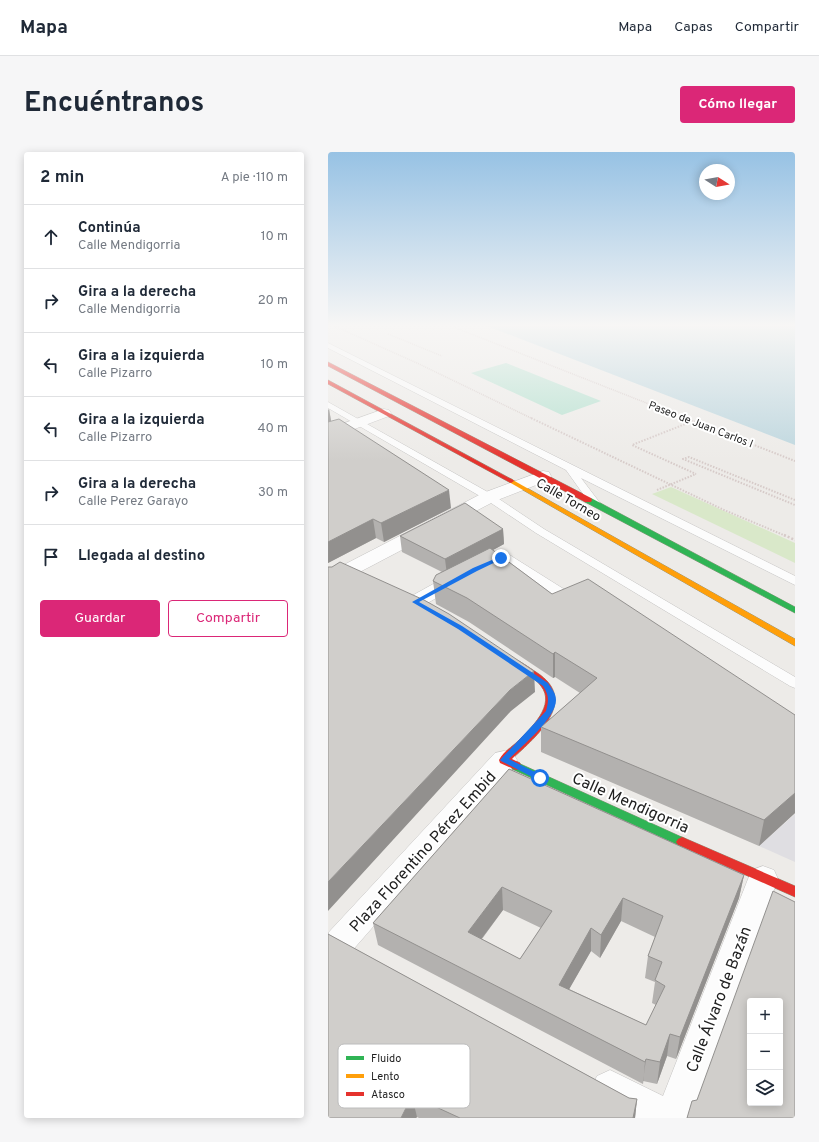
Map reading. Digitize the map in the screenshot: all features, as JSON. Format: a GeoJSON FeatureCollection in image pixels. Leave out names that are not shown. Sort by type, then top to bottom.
{"type":"FeatureCollection","features":[{"type":"Feature","properties":{"kind":"main road","name":"Calle Torneo"},"geometry":{"type":"LineString","coordinates":[[342,371],[595,503],[795,610]]}},
{"type":"Feature","properties":{"kind":"main road","name":"Calle Torneo"},"geometry":{"type":"LineString","coordinates":[[328,382],[518,485],[795,643]]}},
{"type":"Feature","properties":{"kind":"main road"},"geometry":{"type":"LineString","coordinates":[[498,653],[545,684],[551,693],[552,700],[549,711],[540,723],[504,760]]}},
{"type":"Feature","properties":{"kind":"main road","name":"Calle Mendigorria"},"geometry":{"type":"LineString","coordinates":[[504,760],[540,778],[795,892]]}},
{"type":"Feature","properties":{"kind":"street"},"geometry":{"type":"LineString","coordinates":[[328,434],[356,422],[384,413]]}},
{"type":"Feature","properties":{"kind":"street"},"geometry":{"type":"LineString","coordinates":[[329,579],[358,572],[489,497],[543,476]]}},
{"type":"Feature","properties":{"kind":"street"},"geometry":{"type":"LineString","coordinates":[[416,602],[475,569],[501,558],[571,602]]}},
{"type":"Feature","properties":{"kind":"street","name":"Plaza Florentino Pérez Embid"},"geometry":{"type":"LineString","coordinates":[[345,945],[504,760]]}},
{"type":"Feature","properties":{"kind":"street","name":"Calle Álvaro de Bazán"},"geometry":{"type":"LineString","coordinates":[[673,1118],[763,879]]}},
{"type":"Feature","properties":{"kind":"street"},"geometry":{"type":"LineString","coordinates":[[582,1074],[666,1118]]}},
{"type":"Feature","properties":{"kind":"lane"},"geometry":{"type":"LineString","coordinates":[[379,371],[795,581]]}},
{"type":"Feature","properties":{"kind":"lane"},"geometry":{"type":"LineString","coordinates":[[328,405],[489,497],[540,531],[795,683]]}},
{"type":"Feature","properties":{"kind":"lane"},"geometry":{"type":"LineString","coordinates":[[568,467],[595,503]]}},
{"type":"Feature","properties":{"kind":"path"},"geometry":{"type":"LineString","coordinates":[[435,371],[724,510],[795,540]]}},
{"type":"Feature","properties":{"kind":"path","name":"Paseo de Juan Carlos I"},"geometry":{"type":"LineString","coordinates":[[566,371],[795,461]]}},
{"type":"Feature","properties":{"kind":"path"},"geometry":{"type":"LineString","coordinates":[[671,484],[696,474],[632,445],[693,421]]}},
{"type":"Feature","properties":{"kind":"path"},"geometry":{"type":"LineString","coordinates":[[795,500],[690,457],[683,459],[795,505]]}},
{"type":"Feature","properties":{"kind":"green space"},"geometry":{"type":"Polygon","coordinates":[[[478,371],[526,371],[601,401],[562,415],[471,373],[478,371]]]}},
{"type":"Feature","properties":{"kind":"green space"},"geometry":{"type":"Polygon","coordinates":[[[671,487],[795,543],[795,563],[652,494],[671,487]]]}},
{"type":"Feature","properties":{"kind":"shaded area"},"geometry":{"type":"Polygon","coordinates":[[[795,814],[795,862],[759,846],[795,814]]]}},
{"type":"Feature","properties":{"kind":"water"},"geometry":{"type":"Polygon","coordinates":[[[604,371],[795,371],[795,445],[604,371]]]}},
{"type":"Feature","properties":{"kind":"building"},"geometry":{"type":"Polygon","coordinates":[[[339,419],[449,490],[381,523],[373,519],[328,542],[328,422],[339,419]]]}},
{"type":"Feature","properties":{"kind":"building"},"geometry":{"type":"Polygon","coordinates":[[[465,503],[503,529],[445,559],[400,536],[465,503]]]}},
{"type":"Feature","properties":{"kind":"building"},"geometry":{"type":"Polygon","coordinates":[[[490,548],[552,594],[588,579],[795,715],[795,793],[764,820],[541,727],[597,678],[555,652],[553,654],[467,598],[433,581],[436,575],[490,548]]]}},
{"type":"Feature","properties":{"kind":"building"},"geometry":{"type":"Polygon","coordinates":[[[340,562],[424,600],[449,614],[534,671],[510,690],[328,882],[328,567],[332,567],[340,562]]]}},
{"type":"Feature","properties":{"kind":"building"},"geometry":{"type":"Polygon","coordinates":[[[509,769],[744,875],[680,1037],[670,1034],[660,1062],[646,1059],[645,1062],[373,923],[509,769]],[[502,887],[468,932],[520,959],[552,911],[502,887]],[[623,898],[601,935],[591,928],[559,985],[646,1025],[665,986],[655,980],[662,962],[648,956],[663,916],[623,898]]]}},
{"type":"Feature","properties":{"kind":"building"},"geometry":{"type":"Polygon","coordinates":[[[773,891],[795,902],[795,1118],[687,1118],[692,1101],[697,1100],[773,891]]]}},
{"type":"Feature","properties":{"kind":"building"},"geometry":{"type":"Polygon","coordinates":[[[328,934],[629,1098],[637,1099],[633,1118],[460,1118],[438,1108],[470,1108],[470,1044],[338,1044],[338,1108],[406,1108],[401,1118],[328,1118],[328,934]]]}},
{"type":"Feature","properties":{"kind":"traffic: fast"},"geometry":{"type":"LineString","coordinates":[[588,500],[795,610]]}},
{"type":"Feature","properties":{"kind":"traffic: fast"},"geometry":{"type":"LineString","coordinates":[[516,766],[682,842]]}},
{"type":"Feature","properties":{"kind":"traffic: slow"},"geometry":{"type":"LineString","coordinates":[[511,481],[795,643]]}},
{"type":"Feature","properties":{"kind":"traffic: jam"},"geometry":{"type":"LineString","coordinates":[[342,371],[588,500]]}},
{"type":"Feature","properties":{"kind":"traffic: jam"},"geometry":{"type":"LineString","coordinates":[[328,382],[511,481]]}},
{"type":"Feature","properties":{"kind":"traffic: jam"},"geometry":{"type":"LineString","coordinates":[[509,660],[545,684],[550,693],[551,703],[539,725],[504,760],[516,766]]}},
{"type":"Feature","properties":{"kind":"traffic: jam"},"geometry":{"type":"LineString","coordinates":[[682,842],[795,892]]}},
{"type":"Feature","properties":{"kind":"route"},"geometry":{"type":"LineString","coordinates":[[501,558],[475,569],[415,602],[460,628],[545,684],[551,693],[552,700],[549,711],[540,723],[504,760],[540,778]]}}]}
